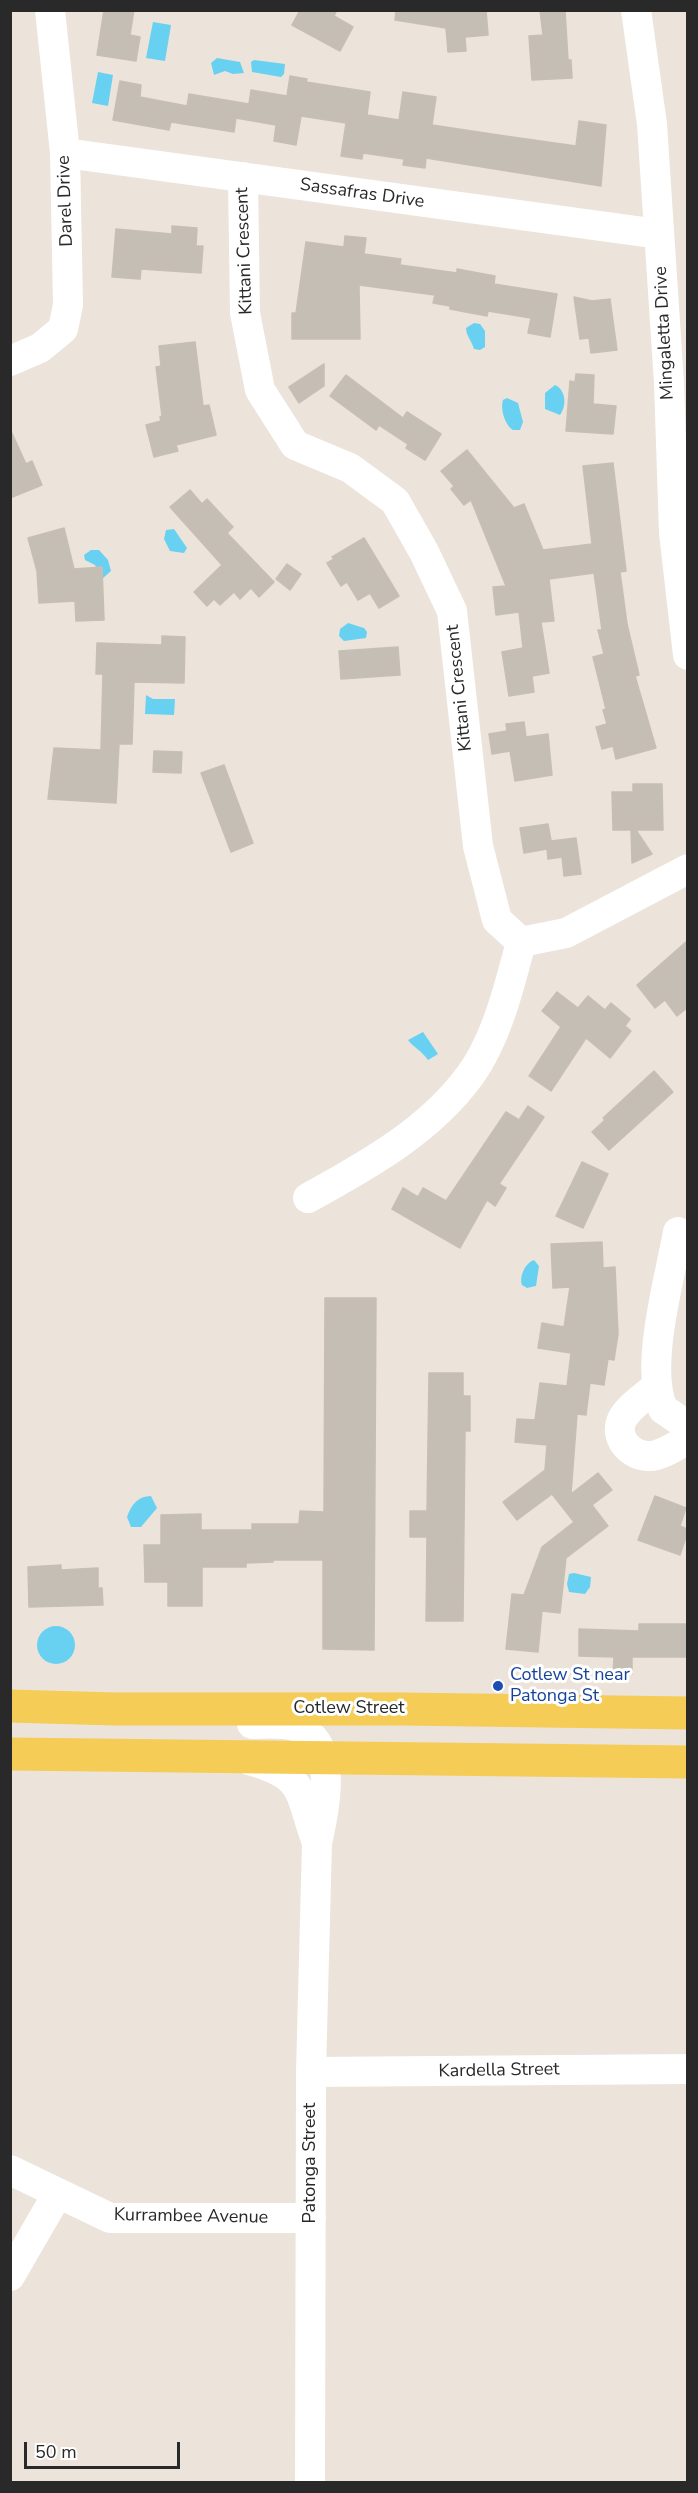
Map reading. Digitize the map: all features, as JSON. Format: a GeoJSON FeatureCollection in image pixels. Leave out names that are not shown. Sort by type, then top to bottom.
{"type":"FeatureCollection","features":[{"type":"Feature","properties":{"kind":"main road","name":"Cotlew Street"},"geometry":{"type":"LineString","coordinates":[[10,1706],[115,1709],[403,1709],[687,1713]]}},
{"type":"Feature","properties":{"kind":"main road"},"geometry":{"type":"LineString","coordinates":[[10,1754],[687,1762]]}},
{"type":"Feature","properties":{"kind":"street","name":"Darel Drive"},"geometry":{"type":"LineString","coordinates":[[10,361],[40,348],[63,328],[68,305],[65,153],[50,10]]}},
{"type":"Feature","properties":{"kind":"street","name":"Mingaletta Drive"},"geometry":{"type":"LineString","coordinates":[[636,10],[652,124],[669,383],[674,533],[687,656]]}},
{"type":"Feature","properties":{"kind":"street","name":"Sassafras Drive"},"geometry":{"type":"LineString","coordinates":[[65,153],[659,234]]}},
{"type":"Feature","properties":{"kind":"street","name":"Kittani Crescent"},"geometry":{"type":"LineString","coordinates":[[243,177],[245,313],[260,390],[295,445],[350,468],[395,501],[434,572],[452,611],[478,846],[496,920],[521,942]]}},
{"type":"Feature","properties":{"kind":"street"},"geometry":{"type":"LineString","coordinates":[[308,1198],[366,1166],[424,1124],[472,1073],[494,1028],[521,942],[566,933],[687,869]]}},
{"type":"Feature","properties":{"kind":"street"},"geometry":{"type":"LineString","coordinates":[[678,1232],[656,1358],[657,1386],[658,1398],[663,1408],[687,1426]]}},
{"type":"Feature","properties":{"kind":"street"},"geometry":{"type":"LineString","coordinates":[[657,1386],[621,1421],[619,1433],[624,1444],[636,1454],[650,1456],[687,1439]]}},
{"type":"Feature","properties":{"kind":"street"},"geometry":{"type":"LineString","coordinates":[[115,1709],[192,1722],[292,1725],[313,1739],[324,1758]]}},
{"type":"Feature","properties":{"kind":"street","name":"Patonga Street"},"geometry":{"type":"LineString","coordinates":[[234,1756],[275,1768],[292,1778],[302,1796],[317,1843]]}},
{"type":"Feature","properties":{"kind":"street","name":"Patonga Street"},"geometry":{"type":"LineString","coordinates":[[310,2482],[311,2072],[317,1843],[325,1798],[324,1758]]}},
{"type":"Feature","properties":{"kind":"street","name":"Kardella Street"},"geometry":{"type":"LineString","coordinates":[[311,2072],[687,2069]]}},
{"type":"Feature","properties":{"kind":"street","name":"Kurrambee Avenue"},"geometry":{"type":"LineString","coordinates":[[10,2170],[110,2218],[311,2218]]}},
{"type":"Feature","properties":{"kind":"street"},"geometry":{"type":"LineString","coordinates":[[10,2276],[58,2193]]}},
{"type":"Feature","properties":{"kind":"water"},"geometry":{"type":"Polygon","coordinates":[[[153,22],[171,25],[165,61],[146,58],[153,22]]]}},
{"type":"Feature","properties":{"kind":"water"},"geometry":{"type":"Polygon","coordinates":[[[217,58],[240,62],[244,73],[233,74],[225,71],[214,75],[211,63],[217,58]]]}},
{"type":"Feature","properties":{"kind":"water"},"geometry":{"type":"Polygon","coordinates":[[[254,60],[285,64],[284,74],[281,77],[252,72],[251,62],[254,60]]]}},
{"type":"Feature","properties":{"kind":"water"},"geometry":{"type":"Polygon","coordinates":[[[98,72],[113,75],[108,106],[92,103],[98,72]]]}},
{"type":"Feature","properties":{"kind":"water"},"geometry":{"type":"Polygon","coordinates":[[[474,323],[480,324],[485,331],[485,347],[480,350],[474,349],[466,331],[466,328],[474,323]]]}},
{"type":"Feature","properties":{"kind":"water"},"geometry":{"type":"Polygon","coordinates":[[[555,385],[559,387],[564,398],[564,407],[560,415],[545,409],[545,393],[555,385]]]}},
{"type":"Feature","properties":{"kind":"water"},"geometry":{"type":"Polygon","coordinates":[[[507,398],[518,403],[523,422],[520,430],[513,430],[506,421],[502,404],[507,398]]]}},
{"type":"Feature","properties":{"kind":"water"},"geometry":{"type":"Polygon","coordinates":[[[174,529],[187,548],[184,553],[170,551],[164,539],[166,530],[174,529]]]}},
{"type":"Feature","properties":{"kind":"water"},"geometry":{"type":"Polygon","coordinates":[[[91,550],[99,550],[108,560],[111,571],[102,579],[95,565],[85,560],[84,555],[91,550]]]}},
{"type":"Feature","properties":{"kind":"water"},"geometry":{"type":"Polygon","coordinates":[[[348,623],[364,628],[367,632],[366,638],[344,641],[339,636],[340,629],[348,623]]]}},
{"type":"Feature","properties":{"kind":"water"},"geometry":{"type":"Polygon","coordinates":[[[146,695],[153,699],[175,699],[174,715],[145,714],[146,695]]]}},
{"type":"Feature","properties":{"kind":"water"},"geometry":{"type":"Polygon","coordinates":[[[423,1032],[438,1054],[428,1060],[408,1040],[423,1032]]]}},
{"type":"Feature","properties":{"kind":"water"},"geometry":{"type":"Polygon","coordinates":[[[534,1260],[539,1266],[536,1286],[527,1288],[522,1285],[522,1274],[525,1267],[534,1260]]]}},
{"type":"Feature","properties":{"kind":"water"},"geometry":{"type":"Polygon","coordinates":[[[151,1496],[157,1508],[141,1527],[131,1527],[127,1517],[131,1509],[139,1499],[151,1496]]]}},
{"type":"Feature","properties":{"kind":"water"},"geometry":{"type":"Polygon","coordinates":[[[569,1574],[591,1577],[590,1587],[585,1594],[569,1592],[567,1584],[569,1574]]]}},
{"type":"Feature","properties":{"kind":"water"},"geometry":{"type":"Polygon","coordinates":[[[56,1626],[69,1632],[75,1645],[69,1658],[56,1664],[43,1658],[37,1645],[43,1632],[56,1626]]]}},
{"type":"Feature","properties":{"kind":"building"},"geometry":{"type":"Polygon","coordinates":[[[104,10],[134,10],[130,35],[140,37],[136,61],[97,55],[104,10]]]}},
{"type":"Feature","properties":{"kind":"building"},"geometry":{"type":"Polygon","coordinates":[[[300,10],[337,10],[334,16],[353,27],[340,51],[292,25],[300,10]]]}},
{"type":"Feature","properties":{"kind":"building"},"geometry":{"type":"Polygon","coordinates":[[[396,10],[486,10],[488,35],[465,37],[466,51],[448,52],[446,28],[395,20],[396,10]]]}},
{"type":"Feature","properties":{"kind":"building"},"geometry":{"type":"Polygon","coordinates":[[[540,10],[565,10],[568,60],[571,60],[572,78],[532,80],[529,36],[543,35],[540,10]]]}},
{"type":"Feature","properties":{"kind":"building"},"geometry":{"type":"Polygon","coordinates":[[[290,76],[307,79],[306,82],[370,92],[367,115],[399,120],[403,92],[436,97],[432,125],[576,146],[579,121],[606,125],[601,186],[426,158],[425,168],[403,165],[404,159],[363,153],[362,159],[341,156],[346,123],[301,116],[296,145],[274,141],[276,125],[236,118],[234,132],[171,122],[169,130],[113,120],[120,81],[141,85],[140,97],[187,106],[189,94],[249,104],[251,90],[287,96],[290,76]]]}},
{"type":"Feature","properties":{"kind":"building"},"geometry":{"type":"Polygon","coordinates":[[[172,226],[197,228],[196,246],[203,246],[201,273],[141,269],[140,279],[112,277],[116,229],[172,234],[172,226]]]}},
{"type":"Feature","properties":{"kind":"building"},"geometry":{"type":"Polygon","coordinates":[[[345,236],[366,238],[364,254],[401,259],[400,265],[457,273],[457,269],[495,276],[494,284],[557,294],[550,337],[528,333],[531,318],[488,311],[487,316],[450,309],[450,306],[433,303],[435,295],[359,285],[360,339],[292,339],[292,313],[296,313],[306,242],[344,247],[345,236]]]}},
{"type":"Feature","properties":{"kind":"building"},"geometry":{"type":"Polygon","coordinates":[[[574,297],[592,301],[610,299],[617,350],[591,353],[589,338],[580,339],[574,297]]]}},
{"type":"Feature","properties":{"kind":"building"},"geometry":{"type":"Polygon","coordinates":[[[195,342],[203,406],[209,405],[216,435],[176,445],[178,451],[154,457],[146,425],[161,421],[162,416],[156,367],[161,366],[159,346],[195,342]]]}},
{"type":"Feature","properties":{"kind":"building"},"geometry":{"type":"Polygon","coordinates":[[[324,364],[324,386],[299,403],[289,387],[324,364]]]}},
{"type":"Feature","properties":{"kind":"building"},"geometry":{"type":"Polygon","coordinates":[[[576,374],[594,375],[593,404],[616,406],[613,434],[566,431],[570,381],[575,382],[576,374]]]}},
{"type":"Feature","properties":{"kind":"building"},"geometry":{"type":"Polygon","coordinates":[[[346,375],[403,418],[407,412],[441,434],[425,460],[406,448],[408,444],[379,425],[376,430],[330,396],[346,375]]]}},
{"type":"Feature","properties":{"kind":"building"},"geometry":{"type":"Polygon","coordinates":[[[10,429],[26,464],[32,461],[42,485],[10,498],[10,429]]]}},
{"type":"Feature","properties":{"kind":"building"},"geometry":{"type":"Polygon","coordinates":[[[467,450],[514,508],[524,504],[543,550],[592,544],[583,466],[613,463],[626,571],[620,572],[627,624],[639,675],[635,676],[656,748],[616,759],[613,746],[602,749],[596,727],[607,724],[603,710],[606,709],[593,657],[604,654],[598,630],[602,630],[594,573],[549,579],[554,621],[541,622],[549,673],[532,676],[534,692],[509,696],[502,652],[523,648],[519,612],[496,615],[493,587],[506,586],[471,500],[464,505],[451,489],[454,486],[441,471],[467,450]]]}},
{"type":"Feature","properties":{"kind":"building"},"geometry":{"type":"Polygon","coordinates":[[[190,490],[202,504],[207,499],[233,527],[227,533],[274,582],[259,597],[251,588],[240,599],[234,592],[220,605],[214,599],[207,606],[194,592],[222,565],[170,507],[190,490]]]}},
{"type":"Feature","properties":{"kind":"building"},"geometry":{"type":"Polygon","coordinates":[[[64,528],[74,569],[102,567],[104,620],[76,621],[75,601],[39,603],[37,571],[28,538],[64,528]]]}},
{"type":"Feature","properties":{"kind":"building"},"geometry":{"type":"Polygon","coordinates":[[[364,538],[399,596],[379,608],[370,593],[358,600],[347,582],[341,586],[327,563],[334,559],[332,557],[364,538]]]}},
{"type":"Feature","properties":{"kind":"building"},"geometry":{"type":"Polygon","coordinates":[[[287,564],[301,574],[290,590],[276,579],[287,564]]]}},
{"type":"Feature","properties":{"kind":"building"},"geometry":{"type":"Polygon","coordinates":[[[162,636],[185,637],[184,683],[134,682],[132,744],[119,744],[116,803],[48,799],[54,748],[101,750],[103,674],[96,674],[97,643],[162,645],[162,636]]]}},
{"type":"Feature","properties":{"kind":"building"},"geometry":{"type":"Polygon","coordinates":[[[398,647],[400,675],[341,679],[339,651],[398,647]]]}},
{"type":"Feature","properties":{"kind":"building"},"geometry":{"type":"Polygon","coordinates":[[[524,722],[526,737],[548,734],[552,775],[515,781],[510,751],[492,754],[489,734],[507,731],[506,724],[524,722]]]}},
{"type":"Feature","properties":{"kind":"building"},"geometry":{"type":"Polygon","coordinates":[[[154,751],[182,752],[181,773],[153,772],[154,751]]]}},
{"type":"Feature","properties":{"kind":"building"},"geometry":{"type":"Polygon","coordinates":[[[224,765],[253,843],[231,852],[201,773],[224,765]]]}},
{"type":"Feature","properties":{"kind":"building"},"geometry":{"type":"Polygon","coordinates":[[[633,784],[662,784],[663,830],[636,830],[652,854],[632,863],[631,830],[613,830],[612,792],[633,792],[633,784]]]}},
{"type":"Feature","properties":{"kind":"building"},"geometry":{"type":"Polygon","coordinates":[[[548,824],[551,841],[576,838],[581,874],[564,876],[562,857],[548,859],[547,849],[524,853],[520,828],[548,824]]]}},
{"type":"Feature","properties":{"kind":"building"},"geometry":{"type":"Polygon","coordinates":[[[687,941],[687,1008],[677,1016],[665,1000],[655,1008],[637,985],[687,941]]]}},
{"type":"Feature","properties":{"kind":"building"},"geometry":{"type":"Polygon","coordinates":[[[557,992],[578,1008],[588,996],[605,1010],[611,1003],[630,1019],[625,1026],[631,1031],[610,1058],[586,1038],[551,1091],[529,1076],[561,1027],[542,1011],[557,992]]]}},
{"type":"Feature","properties":{"kind":"building"},"geometry":{"type":"Polygon","coordinates":[[[654,1071],[673,1092],[609,1150],[592,1132],[605,1120],[603,1118],[654,1071]]]}},
{"type":"Feature","properties":{"kind":"building"},"geometry":{"type":"Polygon","coordinates":[[[528,1106],[544,1117],[499,1184],[506,1188],[495,1206],[487,1200],[460,1248],[392,1209],[403,1188],[418,1197],[423,1188],[446,1201],[506,1112],[519,1120],[528,1106]]]}},
{"type":"Feature","properties":{"kind":"building"},"geometry":{"type":"Polygon","coordinates":[[[582,1162],[608,1174],[583,1228],[556,1216],[582,1162]]]}},
{"type":"Feature","properties":{"kind":"building"},"geometry":{"type":"Polygon","coordinates":[[[602,1242],[603,1268],[615,1267],[618,1334],[614,1360],[608,1359],[604,1385],[590,1383],[586,1415],[577,1414],[571,1494],[598,1473],[612,1490],[592,1505],[608,1526],[566,1558],[560,1613],[542,1611],[538,1652],[506,1649],[512,1594],[524,1595],[542,1547],[574,1522],[552,1494],[517,1520],[503,1502],[545,1470],[547,1445],[515,1442],[517,1419],[535,1420],[540,1383],[567,1386],[571,1353],[538,1348],[542,1323],[564,1327],[570,1287],[553,1288],[551,1244],[602,1242]]]}},
{"type":"Feature","properties":{"kind":"building"},"geometry":{"type":"Polygon","coordinates":[[[325,1298],[376,1298],[374,1650],[323,1649],[323,1560],[273,1560],[273,1562],[246,1563],[246,1567],[202,1567],[202,1606],[168,1606],[168,1582],[145,1582],[144,1545],[161,1545],[161,1515],[201,1514],[201,1530],[252,1530],[252,1524],[299,1524],[300,1511],[324,1512],[325,1298]]]}},
{"type":"Feature","properties":{"kind":"building"},"geometry":{"type":"Polygon","coordinates":[[[429,1373],[463,1373],[463,1396],[470,1396],[470,1431],[465,1431],[463,1621],[426,1621],[427,1537],[410,1537],[410,1511],[427,1511],[429,1373]]]}},
{"type":"Feature","properties":{"kind":"building"},"geometry":{"type":"Polygon","coordinates":[[[655,1496],[686,1508],[680,1526],[687,1529],[687,1534],[680,1555],[638,1540],[655,1496]]]}},
{"type":"Feature","properties":{"kind":"building"},"geometry":{"type":"Polygon","coordinates":[[[61,1565],[61,1570],[98,1568],[98,1588],[102,1588],[103,1605],[29,1607],[28,1567],[61,1565]]]}},
{"type":"Feature","properties":{"kind":"building"},"geometry":{"type":"Polygon","coordinates":[[[639,1624],[687,1624],[687,1657],[632,1657],[632,1674],[613,1674],[614,1657],[579,1656],[579,1629],[639,1631],[639,1624]]]}},
{"type":"Feature","properties":{"kind":"place","name":"Cotlew St near Patonga St"},"geometry":{"type":"Point","coordinates":[498,1686]}}]}
